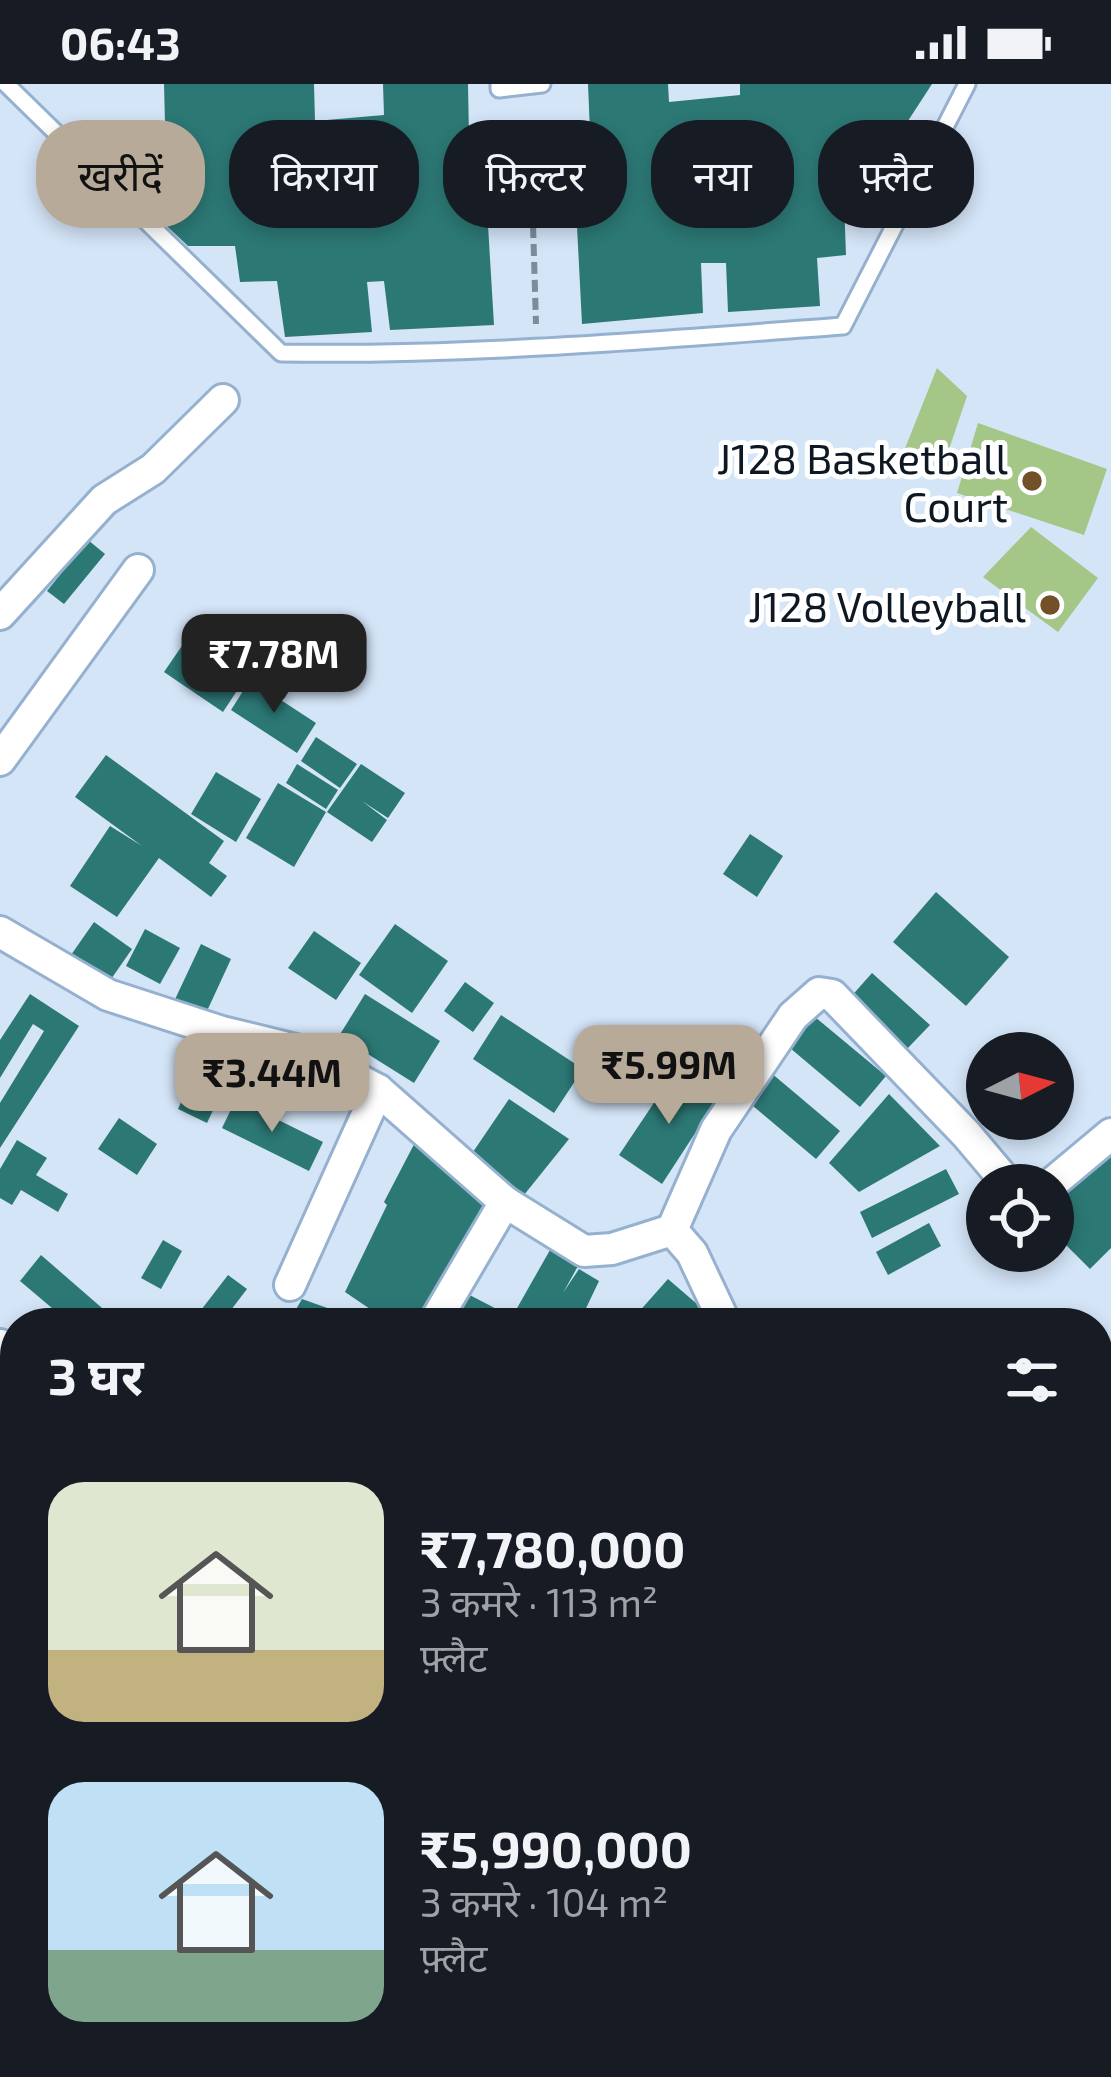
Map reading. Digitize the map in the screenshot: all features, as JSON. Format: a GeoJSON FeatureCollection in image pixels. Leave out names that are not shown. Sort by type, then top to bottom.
{"type":"FeatureCollection","features":[{"type":"Feature","properties":{"kind":"street"},"geometry":{"type":"LineString","coordinates":[[0,614],[104,500],[153,469],[224,400]]}},
{"type":"Feature","properties":{"kind":"street"},"geometry":{"type":"LineString","coordinates":[[0,760],[137,570]]}},
{"type":"Feature","properties":{"kind":"street"},"geometry":{"type":"LineString","coordinates":[[0,932],[107,995],[222,1032],[308,1053],[378,1090],[505,1202],[584,1251],[612,1249],[672,1230],[716,1130],[793,1016],[819,993],[832,995],[991,1164]]}},
{"type":"Feature","properties":{"kind":"street"},"geometry":{"type":"LineString","coordinates":[[290,1285],[378,1090]]}},
{"type":"Feature","properties":{"kind":"street"},"geometry":{"type":"LineString","coordinates":[[1074,1165],[1111,1134]]}},
{"type":"Feature","properties":{"kind":"street"},"geometry":{"type":"LineString","coordinates":[[443,1308],[505,1202]]}},
{"type":"Feature","properties":{"kind":"street"},"geometry":{"type":"LineString","coordinates":[[672,1230],[692,1252],[718,1308]]}},
{"type":"Feature","properties":{"kind":"lane"},"geometry":{"type":"LineString","coordinates":[[6,84],[281,352],[536,348],[843,326],[967,84]]}},
{"type":"Feature","properties":{"kind":"lane"},"geometry":{"type":"LineString","coordinates":[[500,84],[500,88],[542,84]]}},
{"type":"Feature","properties":{"kind":"path"},"geometry":{"type":"LineString","coordinates":[[533,228],[536,348]]}},
{"type":"Feature","properties":{"kind":"green space"},"geometry":{"type":"Polygon","coordinates":[[[937,368],[967,396],[940,476],[902,456],[937,368]]]}},
{"type":"Feature","properties":{"kind":"green space","name":"J128 Basketball Court"},"geometry":{"type":"Polygon","coordinates":[[[978,423],[1107,469],[1084,535],[957,493],[978,423]]]}},
{"type":"Feature","properties":{"kind":"green space","name":"J128 Volleyball"},"geometry":{"type":"Polygon","coordinates":[[[1031,527],[1098,578],[1058,632],[983,577],[1031,527]]]}},
{"type":"Feature","properties":{"kind":"building"},"geometry":{"type":"Polygon","coordinates":[[[164,84],[314,84],[315,120],[229,120],[229,228],[419,228],[419,120],[326,120],[384,115],[383,84],[468,84],[469,120],[443,120],[443,228],[488,228],[494,325],[390,330],[384,281],[367,282],[372,332],[285,337],[277,281],[240,282],[235,246],[188,246],[169,228],[205,228],[205,120],[165,120],[164,84]]]}},
{"type":"Feature","properties":{"kind":"building"},"geometry":{"type":"Polygon","coordinates":[[[588,84],[668,84],[669,102],[740,95],[740,84],[932,84],[909,120],[818,120],[818,228],[845,228],[846,255],[817,258],[820,306],[728,312],[726,263],[701,263],[703,313],[582,324],[577,228],[627,228],[627,120],[590,120],[588,84]]]}},
{"type":"Feature","properties":{"kind":"building"},"geometry":{"type":"Polygon","coordinates":[[[88,540],[105,554],[64,604],[47,591],[88,540]]]}},
{"type":"Feature","properties":{"kind":"building"},"geometry":{"type":"Polygon","coordinates":[[[244,619],[275,639],[268,650],[282,659],[289,647],[309,660],[284,699],[224,660],[246,677],[223,712],[164,672],[188,637],[219,658],[244,619]]]}},
{"type":"Feature","properties":{"kind":"building"},"geometry":{"type":"Polygon","coordinates":[[[250,680],[316,723],[297,753],[231,710],[250,680]]]}},
{"type":"Feature","properties":{"kind":"building"},"geometry":{"type":"Polygon","coordinates":[[[316,737],[357,764],[340,788],[301,761],[316,737]]]}},
{"type":"Feature","properties":{"kind":"building"},"geometry":{"type":"Polygon","coordinates":[[[106,755],[224,841],[209,863],[227,876],[211,897],[159,858],[117,917],[70,886],[110,826],[142,846],[75,797],[106,755]]]}},
{"type":"Feature","properties":{"kind":"building"},"geometry":{"type":"Polygon","coordinates":[[[297,764],[338,790],[326,809],[286,783],[297,764]]]}},
{"type":"Feature","properties":{"kind":"building"},"geometry":{"type":"Polygon","coordinates":[[[361,764],[405,793],[388,818],[362,801],[387,820],[372,842],[327,812],[361,764]]]}},
{"type":"Feature","properties":{"kind":"building"},"geometry":{"type":"Polygon","coordinates":[[[216,772],[261,799],[236,842],[191,814],[216,772]]]}},
{"type":"Feature","properties":{"kind":"building"},"geometry":{"type":"Polygon","coordinates":[[[278,783],[326,812],[294,867],[246,838],[278,783]]]}},
{"type":"Feature","properties":{"kind":"building"},"geometry":{"type":"Polygon","coordinates":[[[750,834],[783,856],[757,897],[723,874],[750,834]]]}},
{"type":"Feature","properties":{"kind":"building"},"geometry":{"type":"Polygon","coordinates":[[[936,892],[1009,957],[966,1006],[893,942],[936,892]]]}},
{"type":"Feature","properties":{"kind":"building"},"geometry":{"type":"Polygon","coordinates":[[[94,922],[132,949],[109,982],[71,955],[94,922]]]}},
{"type":"Feature","properties":{"kind":"building"},"geometry":{"type":"Polygon","coordinates":[[[395,924],[448,961],[412,1013],[359,975],[395,924]]]}},
{"type":"Feature","properties":{"kind":"building"},"geometry":{"type":"Polygon","coordinates":[[[145,929],[180,948],[160,984],[126,966],[145,929]]]}},
{"type":"Feature","properties":{"kind":"building"},"geometry":{"type":"Polygon","coordinates":[[[314,931],[361,963],[336,1000],[288,968],[314,931]]]}},
{"type":"Feature","properties":{"kind":"building"},"geometry":{"type":"Polygon","coordinates":[[[201,944],[231,959],[201,1024],[170,1010],[201,944]]]}},
{"type":"Feature","properties":{"kind":"building"},"geometry":{"type":"Polygon","coordinates":[[[872,973],[930,1025],[905,1051],[848,1000],[872,973]]]}},
{"type":"Feature","properties":{"kind":"building"},"geometry":{"type":"Polygon","coordinates":[[[465,982],[494,1003],[473,1032],[444,1011],[465,982]]]}},
{"type":"Feature","properties":{"kind":"building"},"geometry":{"type":"Polygon","coordinates":[[[30,994],[79,1026],[0,1148],[0,1103],[44,1031],[33,1024],[0,1078],[0,1040],[30,994]]]}},
{"type":"Feature","properties":{"kind":"building"},"geometry":{"type":"Polygon","coordinates":[[[365,994],[440,1041],[414,1083],[339,1036],[365,994]]]}},
{"type":"Feature","properties":{"kind":"building"},"geometry":{"type":"Polygon","coordinates":[[[501,1015],[583,1069],[554,1113],[473,1059],[501,1015]]]}},
{"type":"Feature","properties":{"kind":"building"},"geometry":{"type":"Polygon","coordinates":[[[815,1017],[886,1076],[860,1107],[790,1048],[815,1017]]]}},
{"type":"Feature","properties":{"kind":"building"},"geometry":{"type":"Polygon","coordinates":[[[201,1058],[231,1072],[207,1123],[178,1109],[201,1058]]]}},
{"type":"Feature","properties":{"kind":"building"},"geometry":{"type":"Polygon","coordinates":[[[676,1070],[718,1098],[662,1184],[619,1155],[676,1070]]]}},
{"type":"Feature","properties":{"kind":"building"},"geometry":{"type":"Polygon","coordinates":[[[770,1072],[840,1131],[816,1159],[746,1100],[770,1072]]]}},
{"type":"Feature","properties":{"kind":"building"},"geometry":{"type":"Polygon","coordinates":[[[889,1094],[940,1146],[859,1192],[829,1163],[889,1094]]]}},
{"type":"Feature","properties":{"kind":"building"},"geometry":{"type":"Polygon","coordinates":[[[236,1099],[323,1142],[309,1171],[222,1128],[236,1099]]]}},
{"type":"Feature","properties":{"kind":"building"},"geometry":{"type":"Polygon","coordinates":[[[509,1099],[569,1139],[524,1195],[473,1152],[509,1099]]]}},
{"type":"Feature","properties":{"kind":"building"},"geometry":{"type":"Polygon","coordinates":[[[119,1118],[157,1144],[137,1175],[98,1149],[119,1118]]]}},
{"type":"Feature","properties":{"kind":"building"},"geometry":{"type":"Polygon","coordinates":[[[422,1129],[496,1200],[423,1308],[369,1308],[345,1292],[387,1205],[384,1202],[422,1129]]]}},
{"type":"Feature","properties":{"kind":"building"},"geometry":{"type":"Polygon","coordinates":[[[17,1140],[47,1158],[36,1175],[68,1194],[58,1212],[21,1190],[12,1205],[0,1198],[0,1169],[17,1140]]]}},
{"type":"Feature","properties":{"kind":"building"},"geometry":{"type":"Polygon","coordinates":[[[1111,1148],[1111,1248],[1090,1269],[1074,1253],[1074,1185],[1111,1148]]]}},
{"type":"Feature","properties":{"kind":"building"},"geometry":{"type":"Polygon","coordinates":[[[946,1169],[959,1194],[872,1238],[860,1212],[946,1169]]]}},
{"type":"Feature","properties":{"kind":"building"},"geometry":{"type":"Polygon","coordinates":[[[929,1223],[941,1246],[888,1275],[876,1252],[929,1223]]]}},
{"type":"Feature","properties":{"kind":"building"},"geometry":{"type":"Polygon","coordinates":[[[163,1240],[182,1251],[161,1289],[141,1278],[163,1240]]]}},
{"type":"Feature","properties":{"kind":"building"},"geometry":{"type":"Polygon","coordinates":[[[550,1250],[578,1266],[563,1293],[579,1269],[599,1281],[586,1308],[517,1308],[550,1250]]]}},
{"type":"Feature","properties":{"kind":"building"},"geometry":{"type":"Polygon","coordinates":[[[41,1255],[102,1308],[52,1308],[20,1281],[41,1255]]]}},
{"type":"Feature","properties":{"kind":"building"},"geometry":{"type":"Polygon","coordinates":[[[228,1275],[247,1289],[232,1308],[203,1308],[228,1275]]]}},
{"type":"Feature","properties":{"kind":"building"},"geometry":{"type":"Polygon","coordinates":[[[668,1279],[702,1308],[642,1308],[668,1279]]]}},
{"type":"Feature","properties":{"kind":"building"},"geometry":{"type":"Polygon","coordinates":[[[462,1291],[495,1308],[454,1308],[462,1291]]]}},
{"type":"Feature","properties":{"kind":"building"},"geometry":{"type":"Polygon","coordinates":[[[302,1299],[327,1308],[297,1308],[302,1299]]]}},
{"type":"Feature","properties":{"kind":"place","name":"J128 Basketball Court"},"geometry":{"type":"Point","coordinates":[1032,481]}},
{"type":"Feature","properties":{"kind":"place","name":"J128 Volleyball"},"geometry":{"type":"Point","coordinates":[1050,605]}}]}
